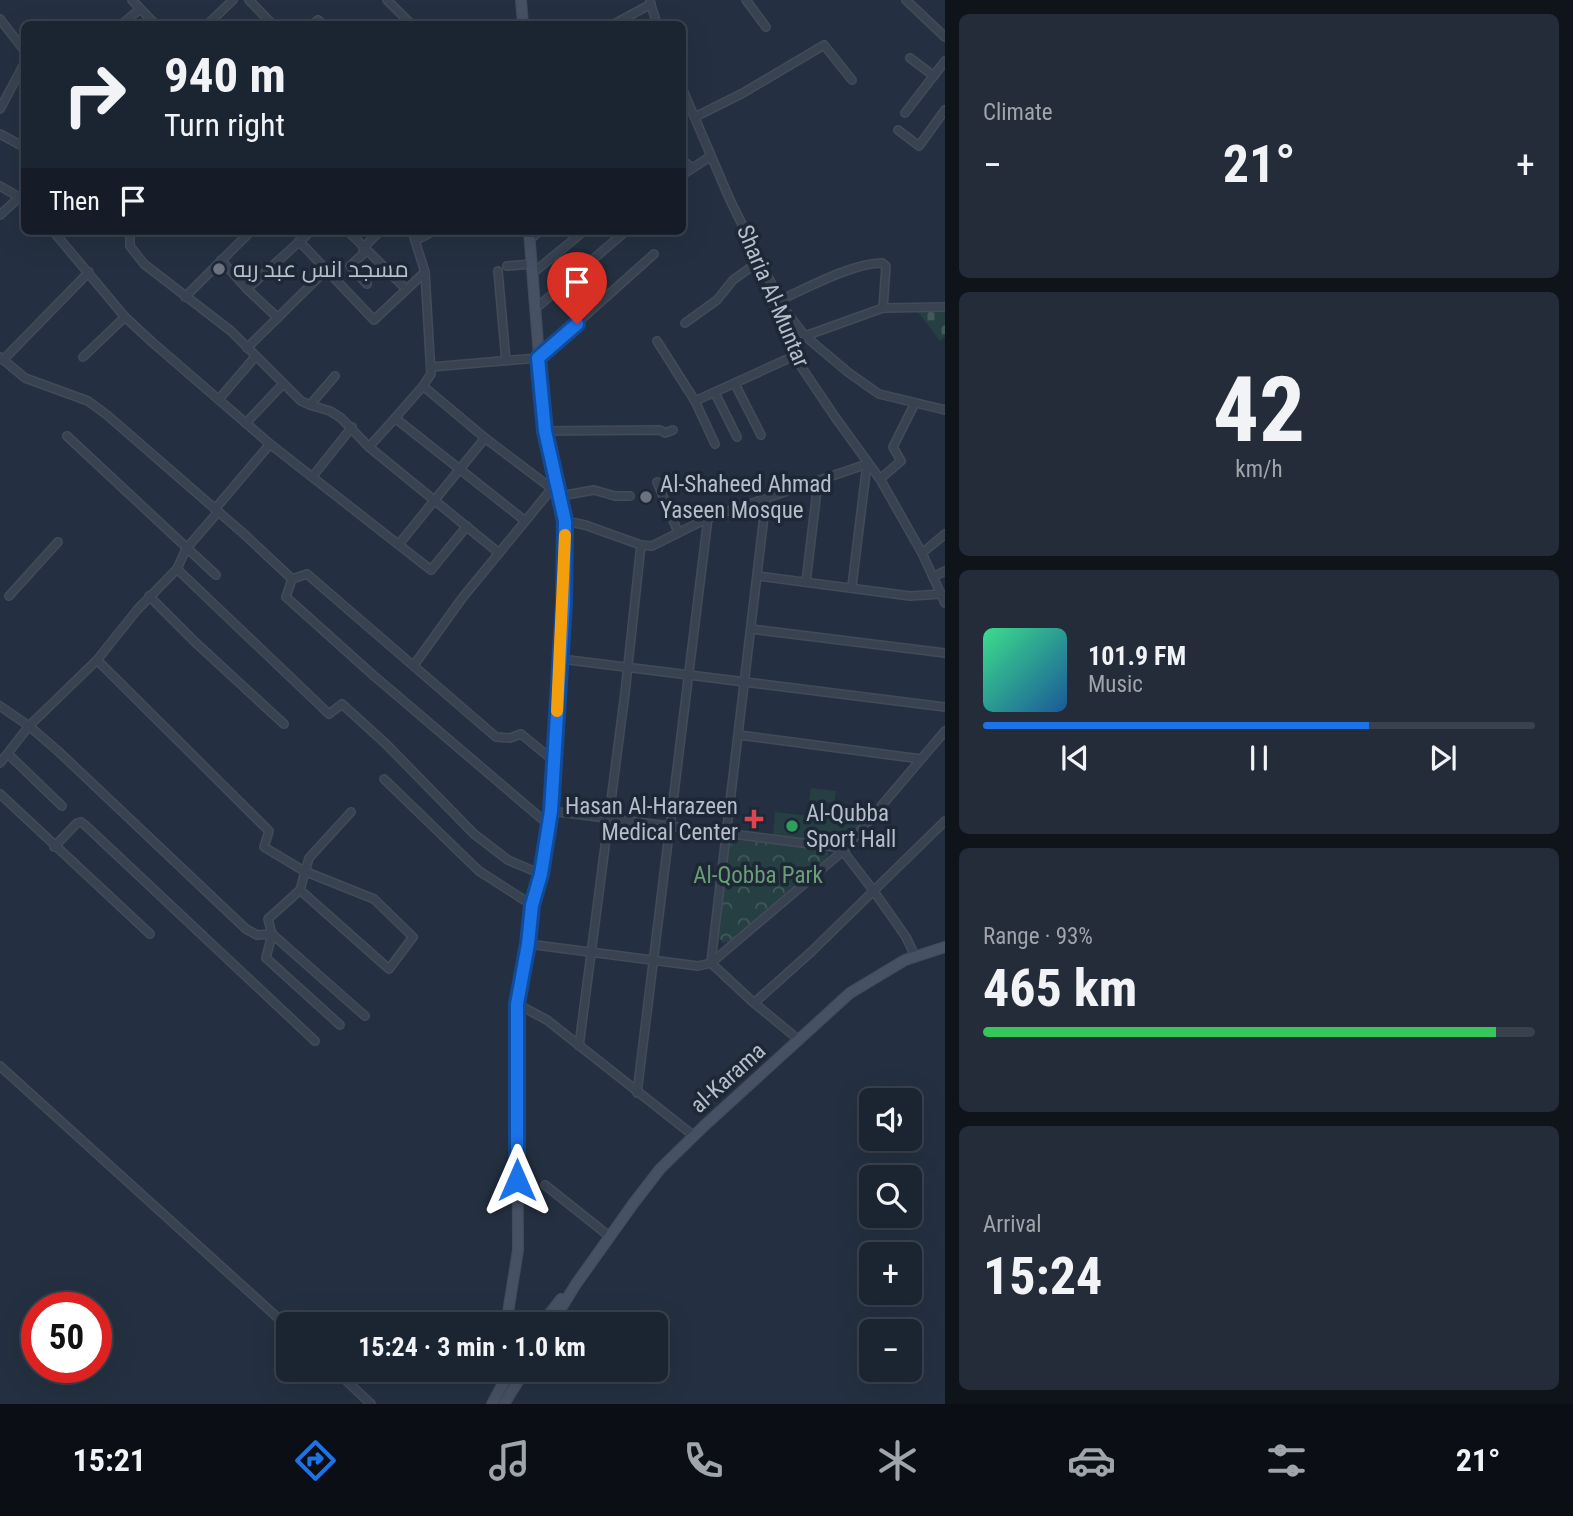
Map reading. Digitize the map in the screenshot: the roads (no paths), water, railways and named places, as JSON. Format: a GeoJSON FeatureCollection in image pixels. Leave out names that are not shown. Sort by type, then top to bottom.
{"type":"FeatureCollection","features":[{"type":"Feature","properties":{"kind":"main road"},"geometry":{"type":"LineString","coordinates":[[521,0],[523,21]]}},
{"type":"Feature","properties":{"kind":"main road"},"geometry":{"type":"LineString","coordinates":[[508,1312],[518,1250],[517,1004],[532,905],[541,874],[551,811],[561,659],[565,521],[560,496],[554,486],[545,431],[529,235]]}},
{"type":"Feature","properties":{"kind":"main road","name":"al-Karama"},"geometry":{"type":"LineString","coordinates":[[559,1312],[609,1236],[660,1169],[694,1136],[850,992],[915,956],[945,947]]}},
{"type":"Feature","properties":{"kind":"main road","name":"al-Karama"},"geometry":{"type":"LineString","coordinates":[[552,1312],[576,1284]]}},
{"type":"Feature","properties":{"kind":"main road"},"geometry":{"type":"LineString","coordinates":[[492,1404],[504,1382]]}},
{"type":"Feature","properties":{"kind":"main road"},"geometry":{"type":"LineString","coordinates":[[504,1404],[517,1382]]}},
{"type":"Feature","properties":{"kind":"street"},"geometry":{"type":"LineString","coordinates":[[132,0],[152,21]]}},
{"type":"Feature","properties":{"kind":"street"},"geometry":{"type":"LineString","coordinates":[[211,21],[233,0]]}},
{"type":"Feature","properties":{"kind":"street"},"geometry":{"type":"LineString","coordinates":[[249,0],[269,21]]}},
{"type":"Feature","properties":{"kind":"street"},"geometry":{"type":"LineString","coordinates":[[387,0],[408,21]]}},
{"type":"Feature","properties":{"kind":"street"},"geometry":{"type":"LineString","coordinates":[[746,0],[766,27]]}},
{"type":"Feature","properties":{"kind":"street"},"geometry":{"type":"LineString","coordinates":[[906,0],[945,37]]}},
{"type":"Feature","properties":{"kind":"street"},"geometry":{"type":"LineString","coordinates":[[619,21],[651,2],[656,21]]}},
{"type":"Feature","properties":{"kind":"street"},"geometry":{"type":"LineString","coordinates":[[126,21],[140,9]]}},
{"type":"Feature","properties":{"kind":"street"},"geometry":{"type":"LineString","coordinates":[[0,33],[3,21]]}},
{"type":"Feature","properties":{"kind":"street"},"geometry":{"type":"LineString","coordinates":[[3,21],[21,46]]}},
{"type":"Feature","properties":{"kind":"street"},"geometry":{"type":"LineString","coordinates":[[695,117],[743,93],[824,45],[852,80]]}},
{"type":"Feature","properties":{"kind":"street"},"geometry":{"type":"LineString","coordinates":[[910,58],[934,76]]}},
{"type":"Feature","properties":{"kind":"street"},"geometry":{"type":"LineString","coordinates":[[905,113],[945,61]]}},
{"type":"Feature","properties":{"kind":"street"},"geometry":{"type":"LineString","coordinates":[[0,109],[21,70]]}},
{"type":"Feature","properties":{"kind":"street","name":"Sharia Al-Muntar"},"geometry":{"type":"LineString","coordinates":[[686,97],[781,303],[794,356],[880,479],[922,554],[945,603]]}},
{"type":"Feature","properties":{"kind":"street"},"geometry":{"type":"LineString","coordinates":[[898,131],[919,146],[945,110]]}},
{"type":"Feature","properties":{"kind":"street"},"geometry":{"type":"LineString","coordinates":[[0,134],[21,144]]}},
{"type":"Feature","properties":{"kind":"street"},"geometry":{"type":"LineString","coordinates":[[686,172],[711,156]]}},
{"type":"Feature","properties":{"kind":"street"},"geometry":{"type":"LineString","coordinates":[[686,163],[692,168]]}},
{"type":"Feature","properties":{"kind":"street"},"geometry":{"type":"LineString","coordinates":[[0,186],[21,195]]}},
{"type":"Feature","properties":{"kind":"street"},"geometry":{"type":"LineString","coordinates":[[0,215],[21,198]]}},
{"type":"Feature","properties":{"kind":"street"},"geometry":{"type":"LineString","coordinates":[[56,235],[125,317],[271,444],[431,570],[467,526]]}},
{"type":"Feature","properties":{"kind":"street"},"geometry":{"type":"LineString","coordinates":[[130,235],[130,246],[144,264],[231,331],[302,401],[330,411],[352,427],[369,447],[499,553]]}},
{"type":"Feature","properties":{"kind":"street"},"geometry":{"type":"LineString","coordinates":[[185,297],[247,235]]}},
{"type":"Feature","properties":{"kind":"street"},"geometry":{"type":"LineString","coordinates":[[247,289],[306,235]]}},
{"type":"Feature","properties":{"kind":"street"},"geometry":{"type":"LineString","coordinates":[[352,235],[406,289]]}},
{"type":"Feature","properties":{"kind":"street"},"geometry":{"type":"LineString","coordinates":[[367,284],[350,266],[364,253],[363,248],[376,235]]}},
{"type":"Feature","properties":{"kind":"street"},"geometry":{"type":"LineString","coordinates":[[369,447],[431,374],[425,272],[414,235]]}},
{"type":"Feature","properties":{"kind":"street"},"geometry":{"type":"LineString","coordinates":[[416,240],[426,235]]}},
{"type":"Feature","properties":{"kind":"street"},"geometry":{"type":"LineString","coordinates":[[507,266],[532,269],[579,235]]}},
{"type":"Feature","properties":{"kind":"street"},"geometry":{"type":"LineString","coordinates":[[535,309],[621,235]]}},
{"type":"Feature","properties":{"kind":"street"},"geometry":{"type":"LineString","coordinates":[[299,241],[374,320],[425,272]]}},
{"type":"Feature","properties":{"kind":"street"},"geometry":{"type":"LineString","coordinates":[[430,367],[538,358],[654,254]]}},
{"type":"Feature","properties":{"kind":"street"},"geometry":{"type":"LineString","coordinates":[[222,260],[247,289],[278,318]]}},
{"type":"Feature","properties":{"kind":"street"},"geometry":{"type":"LineString","coordinates":[[685,323],[717,300],[733,280],[761,260]]}},
{"type":"Feature","properties":{"kind":"street"},"geometry":{"type":"LineString","coordinates":[[883,308],[886,266],[882,263],[873,263],[835,276],[781,303],[805,336],[879,394],[945,410]]}},
{"type":"Feature","properties":{"kind":"street"},"geometry":{"type":"LineString","coordinates":[[247,348],[326,270]]}},
{"type":"Feature","properties":{"kind":"street"},"geometry":{"type":"LineString","coordinates":[[498,271],[506,361]]}},
{"type":"Feature","properties":{"kind":"street"},"geometry":{"type":"LineString","coordinates":[[89,272],[1,359],[25,378],[98,407],[292,579]]}},
{"type":"Feature","properties":{"kind":"street"},"geometry":{"type":"LineString","coordinates":[[805,336],[883,308],[945,307]]}},
{"type":"Feature","properties":{"kind":"street"},"geometry":{"type":"LineString","coordinates":[[83,357],[125,317]]}},
{"type":"Feature","properties":{"kind":"street"},"geometry":{"type":"LineString","coordinates":[[657,341],[695,401],[715,444]]}},
{"type":"Feature","properties":{"kind":"street"},"geometry":{"type":"LineString","coordinates":[[219,398],[255,356]]}},
{"type":"Feature","properties":{"kind":"street"},"geometry":{"type":"LineString","coordinates":[[695,401],[794,356]]}},
{"type":"Feature","properties":{"kind":"street"},"geometry":{"type":"LineString","coordinates":[[310,405],[335,376]]}},
{"type":"Feature","properties":{"kind":"street"},"geometry":{"type":"LineString","coordinates":[[246,423],[283,384]]}},
{"type":"Feature","properties":{"kind":"street"},"geometry":{"type":"LineString","coordinates":[[735,384],[761,435]]}},
{"type":"Feature","properties":{"kind":"street"},"geometry":{"type":"LineString","coordinates":[[414,664],[463,597],[554,486],[485,438],[423,386]]}},
{"type":"Feature","properties":{"kind":"street"},"geometry":{"type":"LineString","coordinates":[[715,393],[737,437]]}},
{"type":"Feature","properties":{"kind":"street"},"geometry":{"type":"LineString","coordinates":[[880,479],[901,461],[893,447],[915,403]]}},
{"type":"Feature","properties":{"kind":"street"},"geometry":{"type":"LineString","coordinates":[[395,418],[524,520]]}},
{"type":"Feature","properties":{"kind":"street"},"geometry":{"type":"LineString","coordinates":[[313,476],[352,427]]}},
{"type":"Feature","properties":{"kind":"street"},"geometry":{"type":"LineString","coordinates":[[545,431],[660,430],[665,433],[673,430]]}},
{"type":"Feature","properties":{"kind":"street"},"geometry":{"type":"LineString","coordinates":[[66,436],[216,575]]}},
{"type":"Feature","properties":{"kind":"street"},"geometry":{"type":"LineString","coordinates":[[399,544],[485,438]]}},
{"type":"Feature","properties":{"kind":"street"},"geometry":{"type":"LineString","coordinates":[[0,763],[29,726],[97,660],[149,596],[177,569],[186,549],[271,444]]}},
{"type":"Feature","properties":{"kind":"street"},"geometry":{"type":"LineString","coordinates":[[565,521],[641,545],[652,545],[708,518],[867,464],[852,586]]}},
{"type":"Feature","properties":{"kind":"street"},"geometry":{"type":"LineString","coordinates":[[657,482],[678,532]]}},
{"type":"Feature","properties":{"kind":"street"},"geometry":{"type":"LineString","coordinates":[[806,582],[818,482]]}},
{"type":"Feature","properties":{"kind":"street"},"geometry":{"type":"LineString","coordinates":[[560,496],[594,490],[615,496],[630,496]]}},
{"type":"Feature","properties":{"kind":"street"},"geometry":{"type":"LineString","coordinates":[[711,963],[766,499]]}},
{"type":"Feature","properties":{"kind":"street"},"geometry":{"type":"LineString","coordinates":[[637,1093],[708,518]]}},
{"type":"Feature","properties":{"kind":"street"},"geometry":{"type":"LineString","coordinates":[[922,554],[945,534]]}},
{"type":"Feature","properties":{"kind":"street"},"geometry":{"type":"LineString","coordinates":[[9,596],[58,541]]}},
{"type":"Feature","properties":{"kind":"street"},"geometry":{"type":"LineString","coordinates":[[579,1046],[641,545]]}},
{"type":"Feature","properties":{"kind":"street"},"geometry":{"type":"LineString","coordinates":[[177,569],[329,715],[342,704],[386,744],[474,834],[508,860],[541,874]]}},
{"type":"Feature","properties":{"kind":"street"},"geometry":{"type":"LineString","coordinates":[[933,577],[945,571]]}},
{"type":"Feature","properties":{"kind":"street"},"geometry":{"type":"LineString","coordinates":[[292,579],[307,574],[496,737],[510,738],[521,734],[554,761]]}},
{"type":"Feature","properties":{"kind":"street"},"geometry":{"type":"LineString","coordinates":[[758,576],[852,586],[910,596],[942,594]]}},
{"type":"Feature","properties":{"kind":"street"},"geometry":{"type":"LineString","coordinates":[[292,579],[286,597],[548,825]]}},
{"type":"Feature","properties":{"kind":"street"},"geometry":{"type":"LineString","coordinates":[[149,596],[284,724]]}},
{"type":"Feature","properties":{"kind":"street"},"geometry":{"type":"LineString","coordinates":[[751,629],[945,653]]}},
{"type":"Feature","properties":{"kind":"street"},"geometry":{"type":"LineString","coordinates":[[561,659],[945,707]]}},
{"type":"Feature","properties":{"kind":"street"},"geometry":{"type":"LineString","coordinates":[[97,660],[269,831],[264,847],[304,871],[374,899],[413,937],[389,969],[300,890]]}},
{"type":"Feature","properties":{"kind":"street"},"geometry":{"type":"LineString","coordinates":[[0,705],[29,726],[246,929],[257,935],[272,934],[365,1016]]}},
{"type":"Feature","properties":{"kind":"street"},"geometry":{"type":"LineString","coordinates":[[528,944],[698,966],[711,963],[843,851],[945,731]]}},
{"type":"Feature","properties":{"kind":"street"},"geometry":{"type":"LineString","coordinates":[[739,735],[920,760]]}},
{"type":"Feature","properties":{"kind":"street"},"geometry":{"type":"LineString","coordinates":[[8,754],[62,806]]}},
{"type":"Feature","properties":{"kind":"street"},"geometry":{"type":"LineString","coordinates":[[384,779],[479,871],[532,905]]}},
{"type":"Feature","properties":{"kind":"street"},"geometry":{"type":"LineString","coordinates":[[0,794],[150,934]]}},
{"type":"Feature","properties":{"kind":"street"},"geometry":{"type":"LineString","coordinates":[[551,811],[834,847],[843,851],[873,890],[906,937],[915,956]]}},
{"type":"Feature","properties":{"kind":"street"},"geometry":{"type":"LineString","coordinates":[[340,1025],[266,958],[272,934],[268,919],[300,890],[309,858],[351,812]]}},
{"type":"Feature","properties":{"kind":"street"},"geometry":{"type":"LineString","coordinates":[[754,1003],[945,821]]}},
{"type":"Feature","properties":{"kind":"street"},"geometry":{"type":"LineString","coordinates":[[54,847],[81,822],[314,1041]]}},
{"type":"Feature","properties":{"kind":"street"},"geometry":{"type":"LineString","coordinates":[[711,963],[799,1040]]}},
{"type":"Feature","properties":{"kind":"street"},"geometry":{"type":"LineString","coordinates":[[517,1004],[547,1020],[694,1136]]}},
{"type":"Feature","properties":{"kind":"street"},"geometry":{"type":"LineString","coordinates":[[0,1066],[276,1316]]}},
{"type":"Feature","properties":{"kind":"street"},"geometry":{"type":"LineString","coordinates":[[545,1185],[609,1236]]}},
{"type":"Feature","properties":{"kind":"street"},"geometry":{"type":"LineString","coordinates":[[348,1382],[371,1404]]}},
{"type":"Feature","properties":{"kind":"place","name":"مسجد انس عبد ربه"},"geometry":{"type":"Point","coordinates":[219,269]}},
{"type":"Feature","properties":{"kind":"place","name":"Al-Shaheed Ahmad Yaseen Mosque"},"geometry":{"type":"Point","coordinates":[646,497]}},
{"type":"Feature","properties":{"kind":"place","name":"Hasan Al-Harazeen Medical Center"},"geometry":{"type":"Point","coordinates":[754,819]}},
{"type":"Feature","properties":{"kind":"place","name":"Al-Qubba Sport Hall"},"geometry":{"type":"Point","coordinates":[792,826]}},
{"type":"Feature","properties":{"kind":"park label","name":"Al-Qobba Park"},"geometry":{"type":"Point","coordinates":[758,875]}}]}
